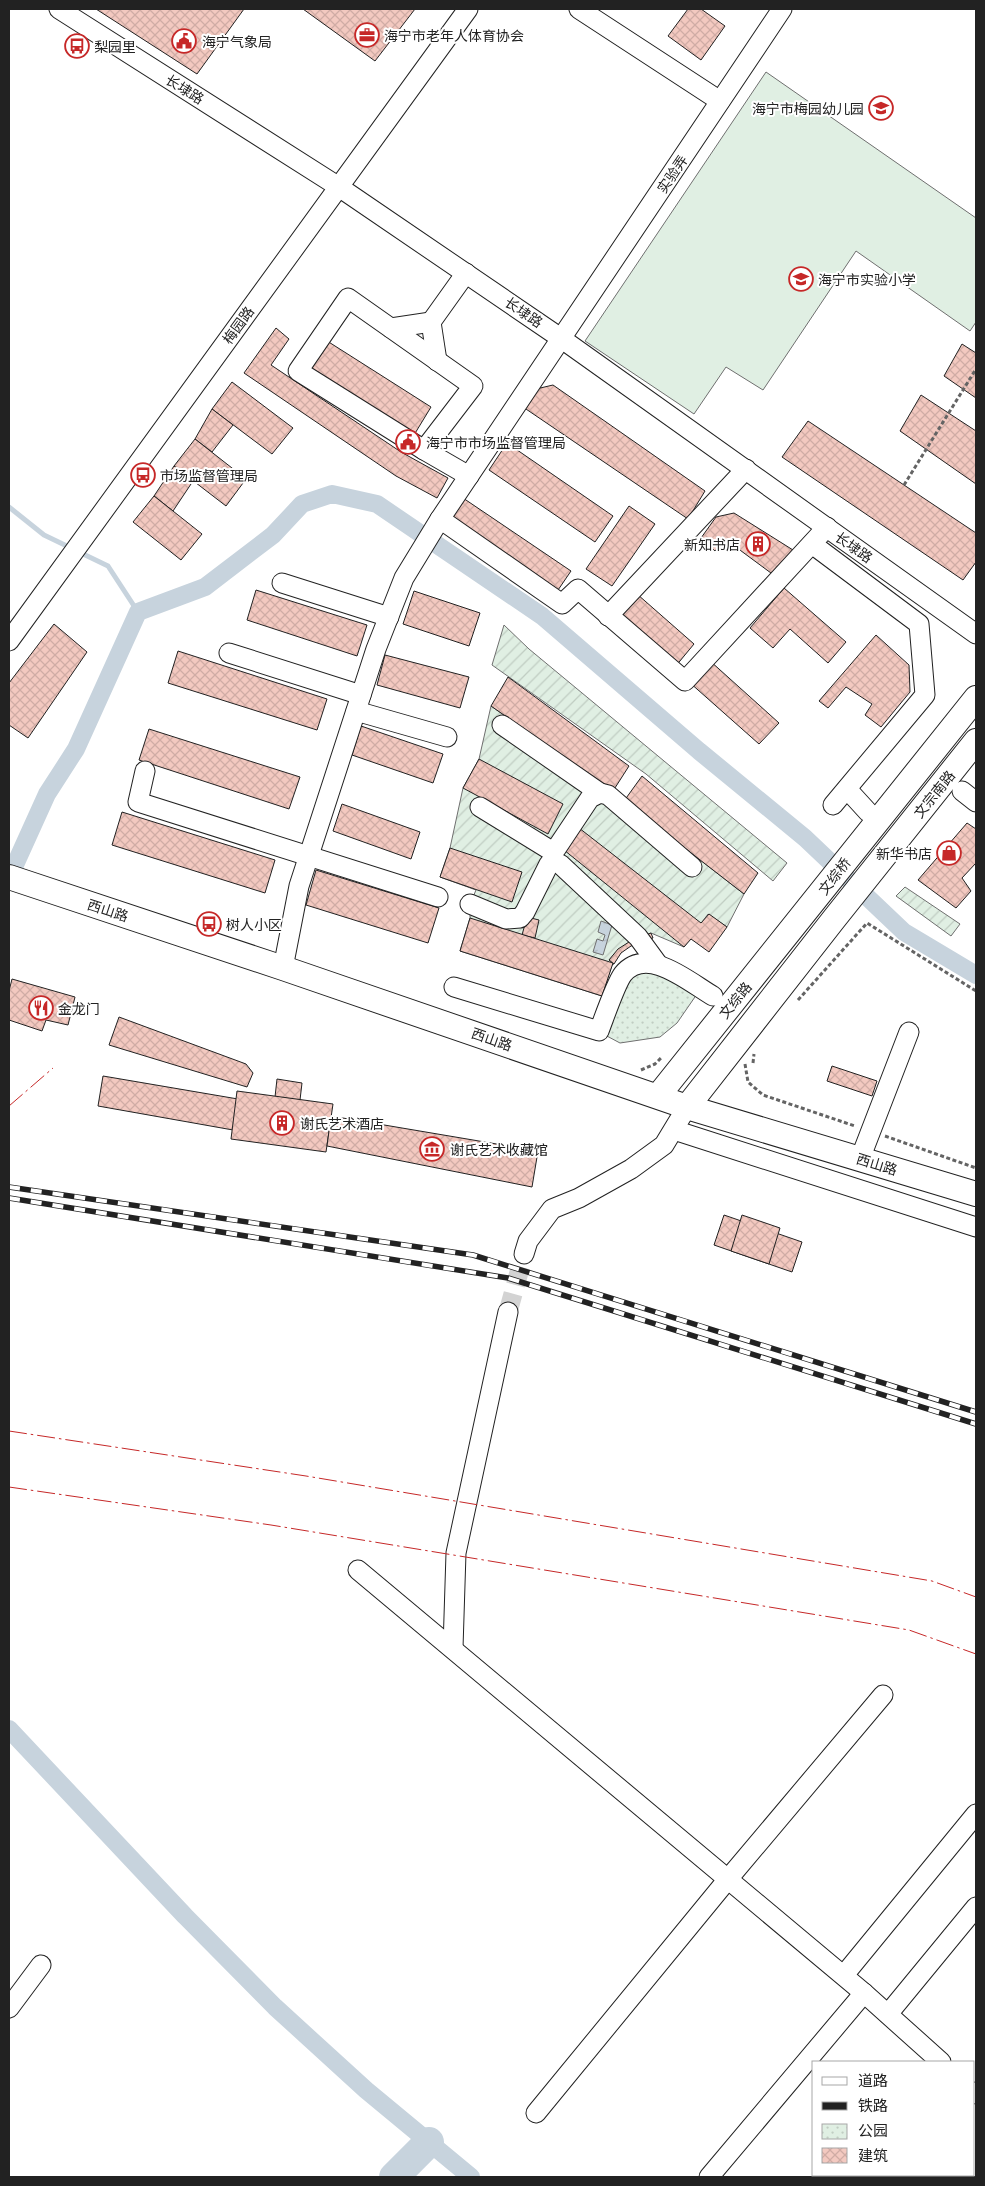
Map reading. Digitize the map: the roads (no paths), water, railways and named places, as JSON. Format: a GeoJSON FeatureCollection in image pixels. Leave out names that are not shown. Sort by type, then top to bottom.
{"type":"FeatureCollection","features":[{"type":"Feature","properties":{"kind":"main road","name":"文综桥"},"geometry":{"type":"LineString","coordinates":[[812,904],[976,698]]}},
{"type":"Feature","properties":{"kind":"main road","name":"文宗南路"},"geometry":{"type":"LineString","coordinates":[[687,1107],[834,918],[976,741]]}},
{"type":"Feature","properties":{"kind":"main road","name":"西山路"},"geometry":{"type":"LineString","coordinates":[[9,878],[283,968],[687,1107],[976,1194]]}},
{"type":"Feature","properties":{"kind":"main road","name":"文综路"},"geometry":{"type":"LineString","coordinates":[[658,1096],[812,904]]}},
{"type":"Feature","properties":{"kind":"street","name":"长埭路"},"geometry":{"type":"LineString","coordinates":[[59,9],[339,187],[466,273],[746,469],[976,634]]}},
{"type":"Feature","properties":{"kind":"street","name":"梅园路"},"geometry":{"type":"LineString","coordinates":[[9,641],[468,9]]}},
{"type":"Feature","properties":{"kind":"street"},"geometry":{"type":"LineString","coordinates":[[579,9],[720,101]]}},
{"type":"Feature","properties":{"kind":"street","name":"实验弄"},"geometry":{"type":"LineString","coordinates":[[283,968],[299,886],[308,856],[389,617],[410,569],[440,519],[782,9]]}},
{"type":"Feature","properties":{"kind":"street"},"geometry":{"type":"LineString","coordinates":[[437,361],[431,322],[466,273]]}},
{"type":"Feature","properties":{"kind":"street"},"geometry":{"type":"LineString","coordinates":[[424,450],[472,386],[348,298],[298,371],[424,450],[469,476]]}},
{"type":"Feature","properties":{"kind":"street"},"geometry":{"type":"LineString","coordinates":[[391,328],[431,322]]}},
{"type":"Feature","properties":{"kind":"street"},"geometry":{"type":"LineString","coordinates":[[608,616],[746,469]]}},
{"type":"Feature","properties":{"kind":"street"},"geometry":{"type":"LineString","coordinates":[[440,519],[562,604],[578,589],[685,680],[827,527]]}},
{"type":"Feature","properties":{"kind":"street"},"geometry":{"type":"LineString","coordinates":[[812,544],[919,624],[924,695],[832,805]]}},
{"type":"Feature","properties":{"kind":"street"},"geometry":{"type":"LineString","coordinates":[[282,583],[389,617]]}},
{"type":"Feature","properties":{"kind":"street"},"geometry":{"type":"LineString","coordinates":[[229,653],[447,737]]}},
{"type":"Feature","properties":{"kind":"street"},"geometry":{"type":"LineString","coordinates":[[502,725],[600,793],[608,795],[692,867]]}},
{"type":"Feature","properties":{"kind":"street"},"geometry":{"type":"LineString","coordinates":[[145,771],[138,802],[438,897]]}},
{"type":"Feature","properties":{"kind":"street"},"geometry":{"type":"LineString","coordinates":[[847,789],[868,812]]}},
{"type":"Feature","properties":{"kind":"street"},"geometry":{"type":"LineString","coordinates":[[470,904],[506,919],[520,918],[590,798],[600,793]]}},
{"type":"Feature","properties":{"kind":"street"},"geometry":{"type":"LineString","coordinates":[[480,807],[554,857],[638,937],[657,963],[712,996]]}},
{"type":"Feature","properties":{"kind":"street"},"geometry":{"type":"LineString","coordinates":[[454,987],[599,1031],[623,974],[633,966],[644,962],[657,963]]}},
{"type":"Feature","properties":{"kind":"street"},"geometry":{"type":"LineString","coordinates":[[860,1159],[909,1032]]}},
{"type":"Feature","properties":{"kind":"street"},"geometry":{"type":"LineString","coordinates":[[524,1254],[528,1241],[552,1209],[579,1198],[631,1170],[664,1145],[687,1107]]}},
{"type":"Feature","properties":{"kind":"street"},"geometry":{"type":"LineString","coordinates":[[674,1130],[976,1227]]}},
{"type":"Feature","properties":{"kind":"street"},"geometry":{"type":"LineString","coordinates":[[452,1648],[456,1554],[508,1312]]}},
{"type":"Feature","properties":{"kind":"street"},"geometry":{"type":"LineString","coordinates":[[358,1570],[844,1975],[940,2061]]}},
{"type":"Feature","properties":{"kind":"street"},"geometry":{"type":"LineString","coordinates":[[536,2113],[883,1694]]}},
{"type":"Feature","properties":{"kind":"street"},"geometry":{"type":"LineString","coordinates":[[844,1975],[976,1814]]}},
{"type":"Feature","properties":{"kind":"street"},"geometry":{"type":"LineString","coordinates":[[888,2014],[976,1907]]}},
{"type":"Feature","properties":{"kind":"street"},"geometry":{"type":"LineString","coordinates":[[9,2008],[41,1965]]}},
{"type":"Feature","properties":{"kind":"street"},"geometry":{"type":"LineString","coordinates":[[709,2177],[864,1993]]}},
{"type":"Feature","properties":{"kind":"water"},"geometry":{"type":"Polygon","coordinates":[[[601,921],[612,925],[603,955],[593,952],[597,939],[603,941],[605,935],[598,932],[601,921]]]}},
{"type":"Feature","properties":{"kind":"waterway"},"geometry":{"type":"LineString","coordinates":[[9,878],[47,794],[76,749],[138,612],[205,587],[273,535],[302,504],[332,494],[377,504],[542,616],[699,751],[805,838],[904,932],[976,975]]}},
{"type":"Feature","properties":{"kind":"waterway"},"geometry":{"type":"LineString","coordinates":[[9,507],[44,535],[71,548]]}},
{"type":"Feature","properties":{"kind":"waterway"},"geometry":{"type":"LineString","coordinates":[[79,552],[108,566],[138,612]]}},
{"type":"Feature","properties":{"kind":"waterway"},"geometry":{"type":"LineString","coordinates":[[9,1729],[185,1916],[275,2007],[366,2090],[471,2177]]}},
{"type":"Feature","properties":{"kind":"waterway"},"geometry":{"type":"LineString","coordinates":[[394,2177],[429,2142]]}},
{"type":"Feature","properties":{"kind":"tunnel"},"geometry":{"type":"LineString","coordinates":[[508,1312],[524,1254]]}},
{"type":"Feature","properties":{"kind":"railway"},"geometry":{"type":"LineString","coordinates":[[9,1187],[473,1255],[976,1412]]}},
{"type":"Feature","properties":{"kind":"railway"},"geometry":{"type":"LineString","coordinates":[[9,1198],[508,1278],[976,1424]]}},
{"type":"Feature","properties":{"kind":"place","name":"海宁市老年人体育协会"},"geometry":{"type":"Point","coordinates":[367,35]}},
{"type":"Feature","properties":{"kind":"place","name":"海宁气象局"},"geometry":{"type":"Point","coordinates":[184,41]}},
{"type":"Feature","properties":{"kind":"place","name":"梨园里"},"geometry":{"type":"Point","coordinates":[77,46]}},
{"type":"Feature","properties":{"kind":"place","name":"海宁市梅园幼儿园"},"geometry":{"type":"Point","coordinates":[881,108]}},
{"type":"Feature","properties":{"kind":"place","name":"海宁市实验小学"},"geometry":{"type":"Point","coordinates":[801,279]}},
{"type":"Feature","properties":{"kind":"place","name":"海宁市市场监督管理局"},"geometry":{"type":"Point","coordinates":[408,442]}},
{"type":"Feature","properties":{"kind":"place","name":"市场监督管理局"},"geometry":{"type":"Point","coordinates":[143,475]}},
{"type":"Feature","properties":{"kind":"place","name":"新知书店"},"geometry":{"type":"Point","coordinates":[758,544]}},
{"type":"Feature","properties":{"kind":"place","name":"新华书店"},"geometry":{"type":"Point","coordinates":[949,853]}},
{"type":"Feature","properties":{"kind":"place","name":"树人小区"},"geometry":{"type":"Point","coordinates":[209,924]}},
{"type":"Feature","properties":{"kind":"place","name":"金龙门"},"geometry":{"type":"Point","coordinates":[41,1008]}},
{"type":"Feature","properties":{"kind":"place","name":"谢氏艺术酒店"},"geometry":{"type":"Point","coordinates":[282,1123]}},
{"type":"Feature","properties":{"kind":"place","name":"谢氏艺术收藏馆"},"geometry":{"type":"Point","coordinates":[432,1149]}}]}
